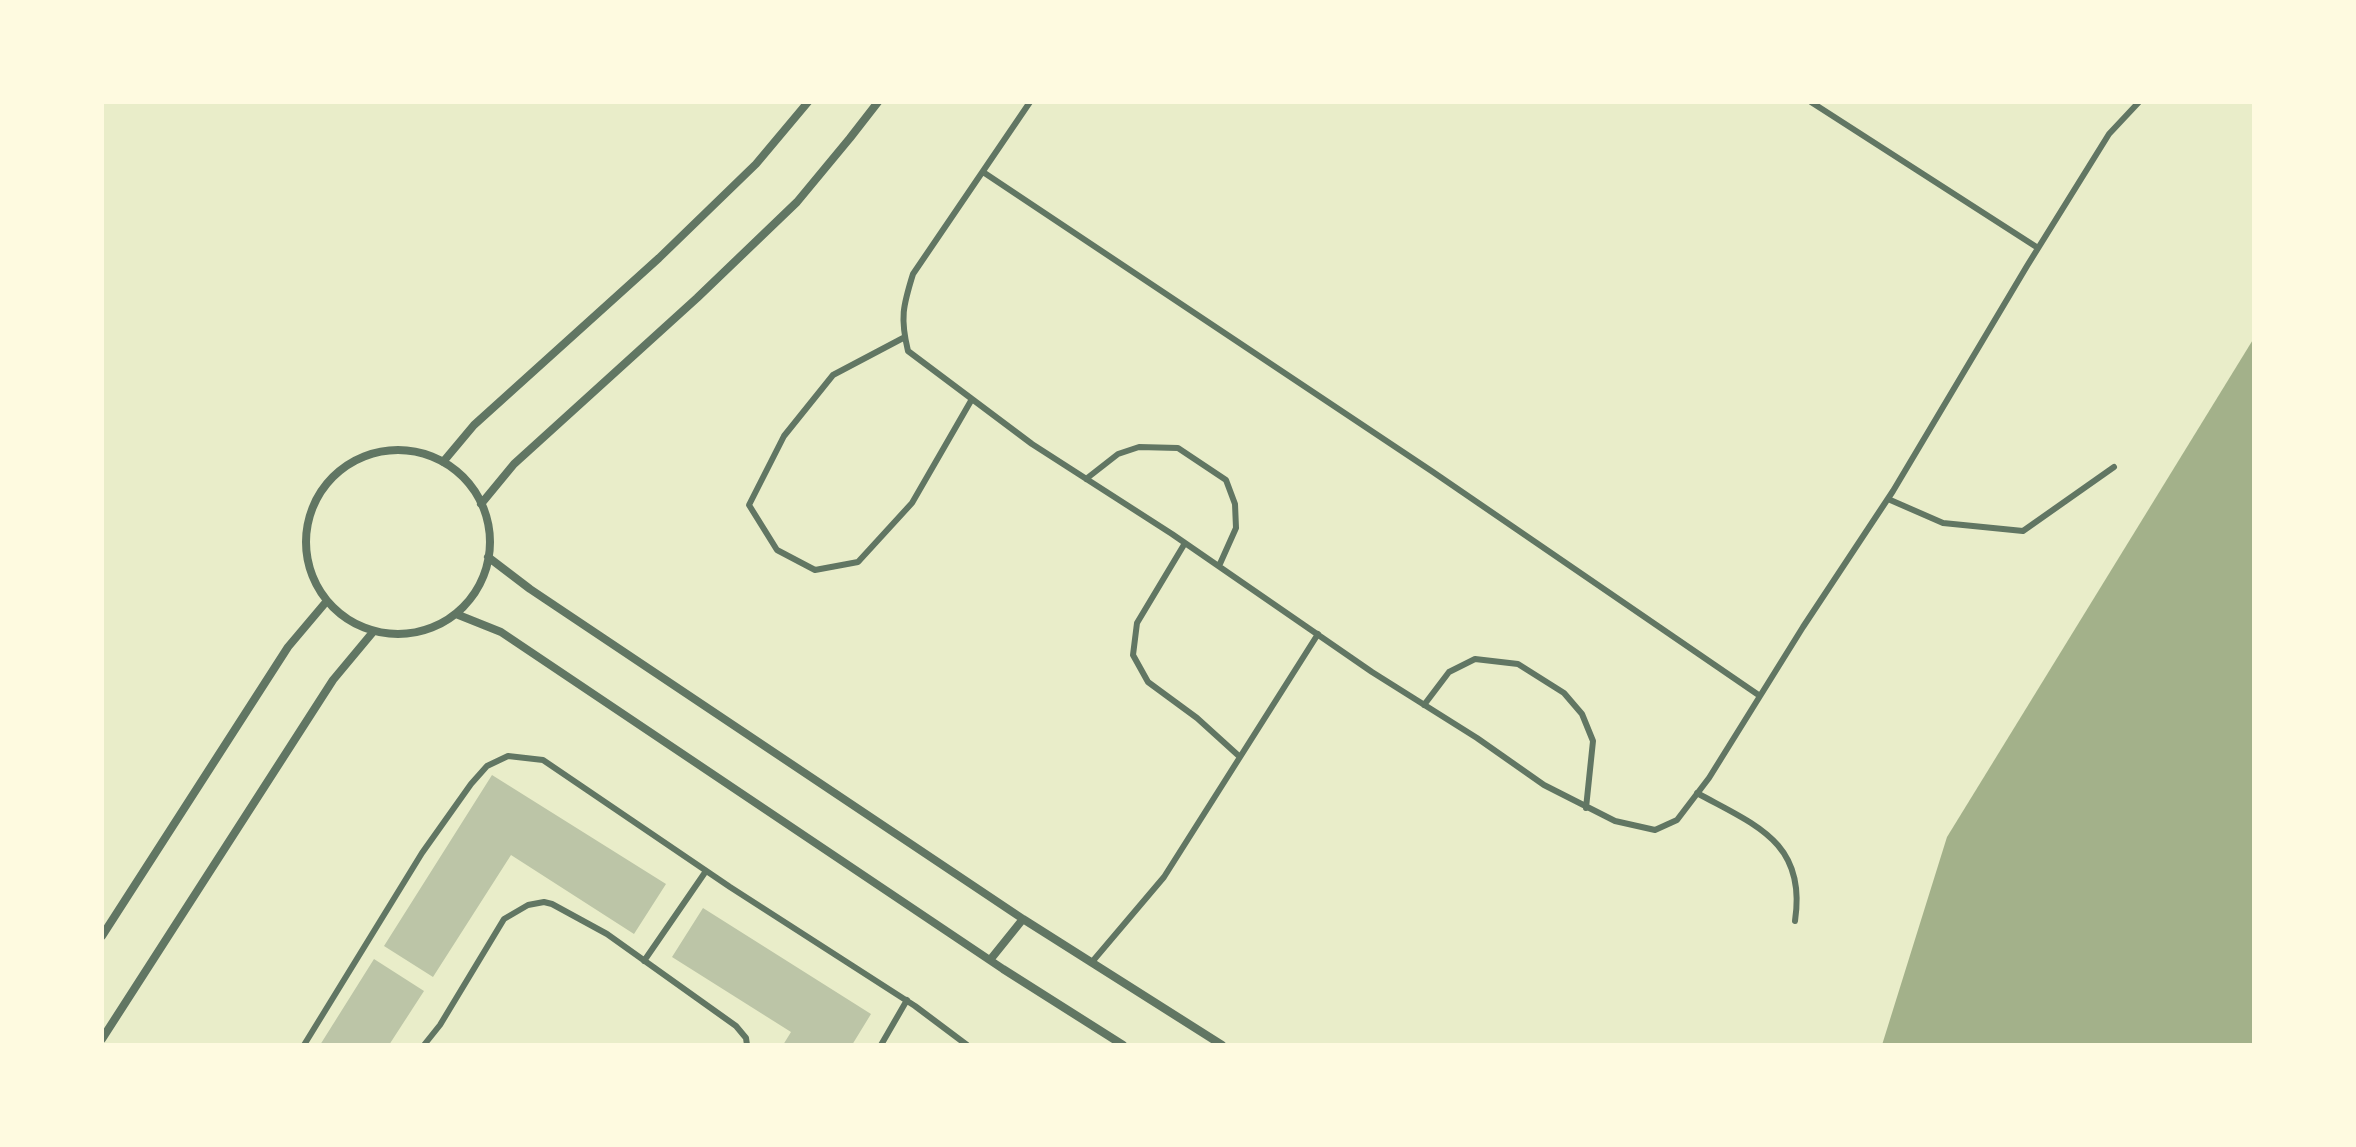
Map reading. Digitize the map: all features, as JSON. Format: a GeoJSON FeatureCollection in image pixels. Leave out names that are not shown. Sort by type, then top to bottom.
{"type":"FeatureCollection","features":[{"type":"Feature","properties":{"kind":"street"},"geometry":{"type":"LineString","coordinates":[[443,462],[474,425],[659,258],[756,164],[808,102]]}},
{"type":"Feature","properties":{"kind":"street"},"geometry":{"type":"LineString","coordinates":[[481,504],[514,464],[697,298],[797,202],[878,102]]}},
{"type":"Feature","properties":{"kind":"street"},"geometry":{"type":"LineString","coordinates":[[394,449],[422,453],[449,465],[471,485],[481,504],[491,538],[487,567],[476,594],[456,614],[430,629],[402,635],[373,632],[346,619],[326,602],[310,575],[304,547],[308,518],[320,491],[339,470],[365,456],[394,449]]}},
{"type":"Feature","properties":{"kind":"street"},"geometry":{"type":"LineString","coordinates":[[488,557],[530,589],[1023,919],[1222,1045]]}},
{"type":"Feature","properties":{"kind":"street"},"geometry":{"type":"LineString","coordinates":[[102,936],[288,647],[326,602]]}},
{"type":"Feature","properties":{"kind":"street"},"geometry":{"type":"LineString","coordinates":[[456,614],[501,632],[990,960],[1123,1045]]}},
{"type":"Feature","properties":{"kind":"street"},"geometry":{"type":"LineString","coordinates":[[102,1039],[333,680],[373,632]]}},
{"type":"Feature","properties":{"kind":"street"},"geometry":{"type":"LineString","coordinates":[[990,960],[1023,919]]}},
{"type":"Feature","properties":{"kind":"lane"},"geometry":{"type":"LineString","coordinates":[[1030,102],[913,274],[902,323],[908,351],[1032,444],[1185,543],[1372,672],[1477,738],[1544,785],[1615,821],[1655,830],[1677,820],[1709,778],[1888,499],[2109,134],[2139,102]]}},
{"type":"Feature","properties":{"kind":"lane"},"geometry":{"type":"LineString","coordinates":[[1811,102],[2038,248]]}},
{"type":"Feature","properties":{"kind":"lane"},"geometry":{"type":"LineString","coordinates":[[983,172],[1381,437],[1760,696]]}},
{"type":"Feature","properties":{"kind":"lane"},"geometry":{"type":"LineString","coordinates":[[905,337],[833,375],[784,436],[749,505],[777,550],[815,570],[858,562],[912,503],[972,399]]}},
{"type":"Feature","properties":{"kind":"lane"},"geometry":{"type":"LineString","coordinates":[[1086,479],[1118,454],[1139,447],[1178,448],[1226,480],[1235,504],[1236,528],[1219,566]]}},
{"type":"Feature","properties":{"kind":"lane"},"geometry":{"type":"LineString","coordinates":[[1888,499],[1943,523],[2023,531],[2114,467]]}},
{"type":"Feature","properties":{"kind":"lane"},"geometry":{"type":"LineString","coordinates":[[1185,543],[1137,623],[1133,655],[1148,682],[1197,718],[1240,757]]}},
{"type":"Feature","properties":{"kind":"lane"},"geometry":{"type":"LineString","coordinates":[[1092,962],[1164,877],[1318,634]]}},
{"type":"Feature","properties":{"kind":"lane"},"geometry":{"type":"LineString","coordinates":[[1424,705],[1449,672],[1475,659],[1518,664],[1564,693],[1582,714],[1593,741],[1586,808]]}},
{"type":"Feature","properties":{"kind":"lane"},"geometry":{"type":"LineString","coordinates":[[304,1045],[422,853],[487,766],[508,756],[543,760],[706,871],[907,1000],[967,1045]]}},
{"type":"Feature","properties":{"kind":"lane"},"geometry":{"type":"LineString","coordinates":[[1697,793],[1760,828],[1779,845],[1794,874],[1795,921]]}},
{"type":"Feature","properties":{"kind":"lane"},"geometry":{"type":"LineString","coordinates":[[644,961],[706,871]]}},
{"type":"Feature","properties":{"kind":"lane"},"geometry":{"type":"LineString","coordinates":[[424,1045],[440,1025],[504,919],[528,905],[544,902],[607,934],[736,1026],[746,1038],[747,1045]]}},
{"type":"Feature","properties":{"kind":"lane"},"geometry":{"type":"LineString","coordinates":[[881,1045],[907,1000]]}},
{"type":"Feature","properties":{"kind":"shaded area"},"geometry":{"type":"Polygon","coordinates":[[[2254,338],[2254,1045],[1882,1045],[1947,837],[2254,338]]]}},
{"type":"Feature","properties":{"kind":"building"},"geometry":{"type":"Polygon","coordinates":[[[492,775],[666,884],[634,934],[511,855],[433,977],[384,946],[492,775]]]}},
{"type":"Feature","properties":{"kind":"building"},"geometry":{"type":"Polygon","coordinates":[[[703,908],[871,1014],[852,1045],[783,1045],[791,1032],[672,957],[703,908]]]}},
{"type":"Feature","properties":{"kind":"building"},"geometry":{"type":"Polygon","coordinates":[[[374,959],[424,991],[389,1045],[320,1045],[374,959]]]}}]}
